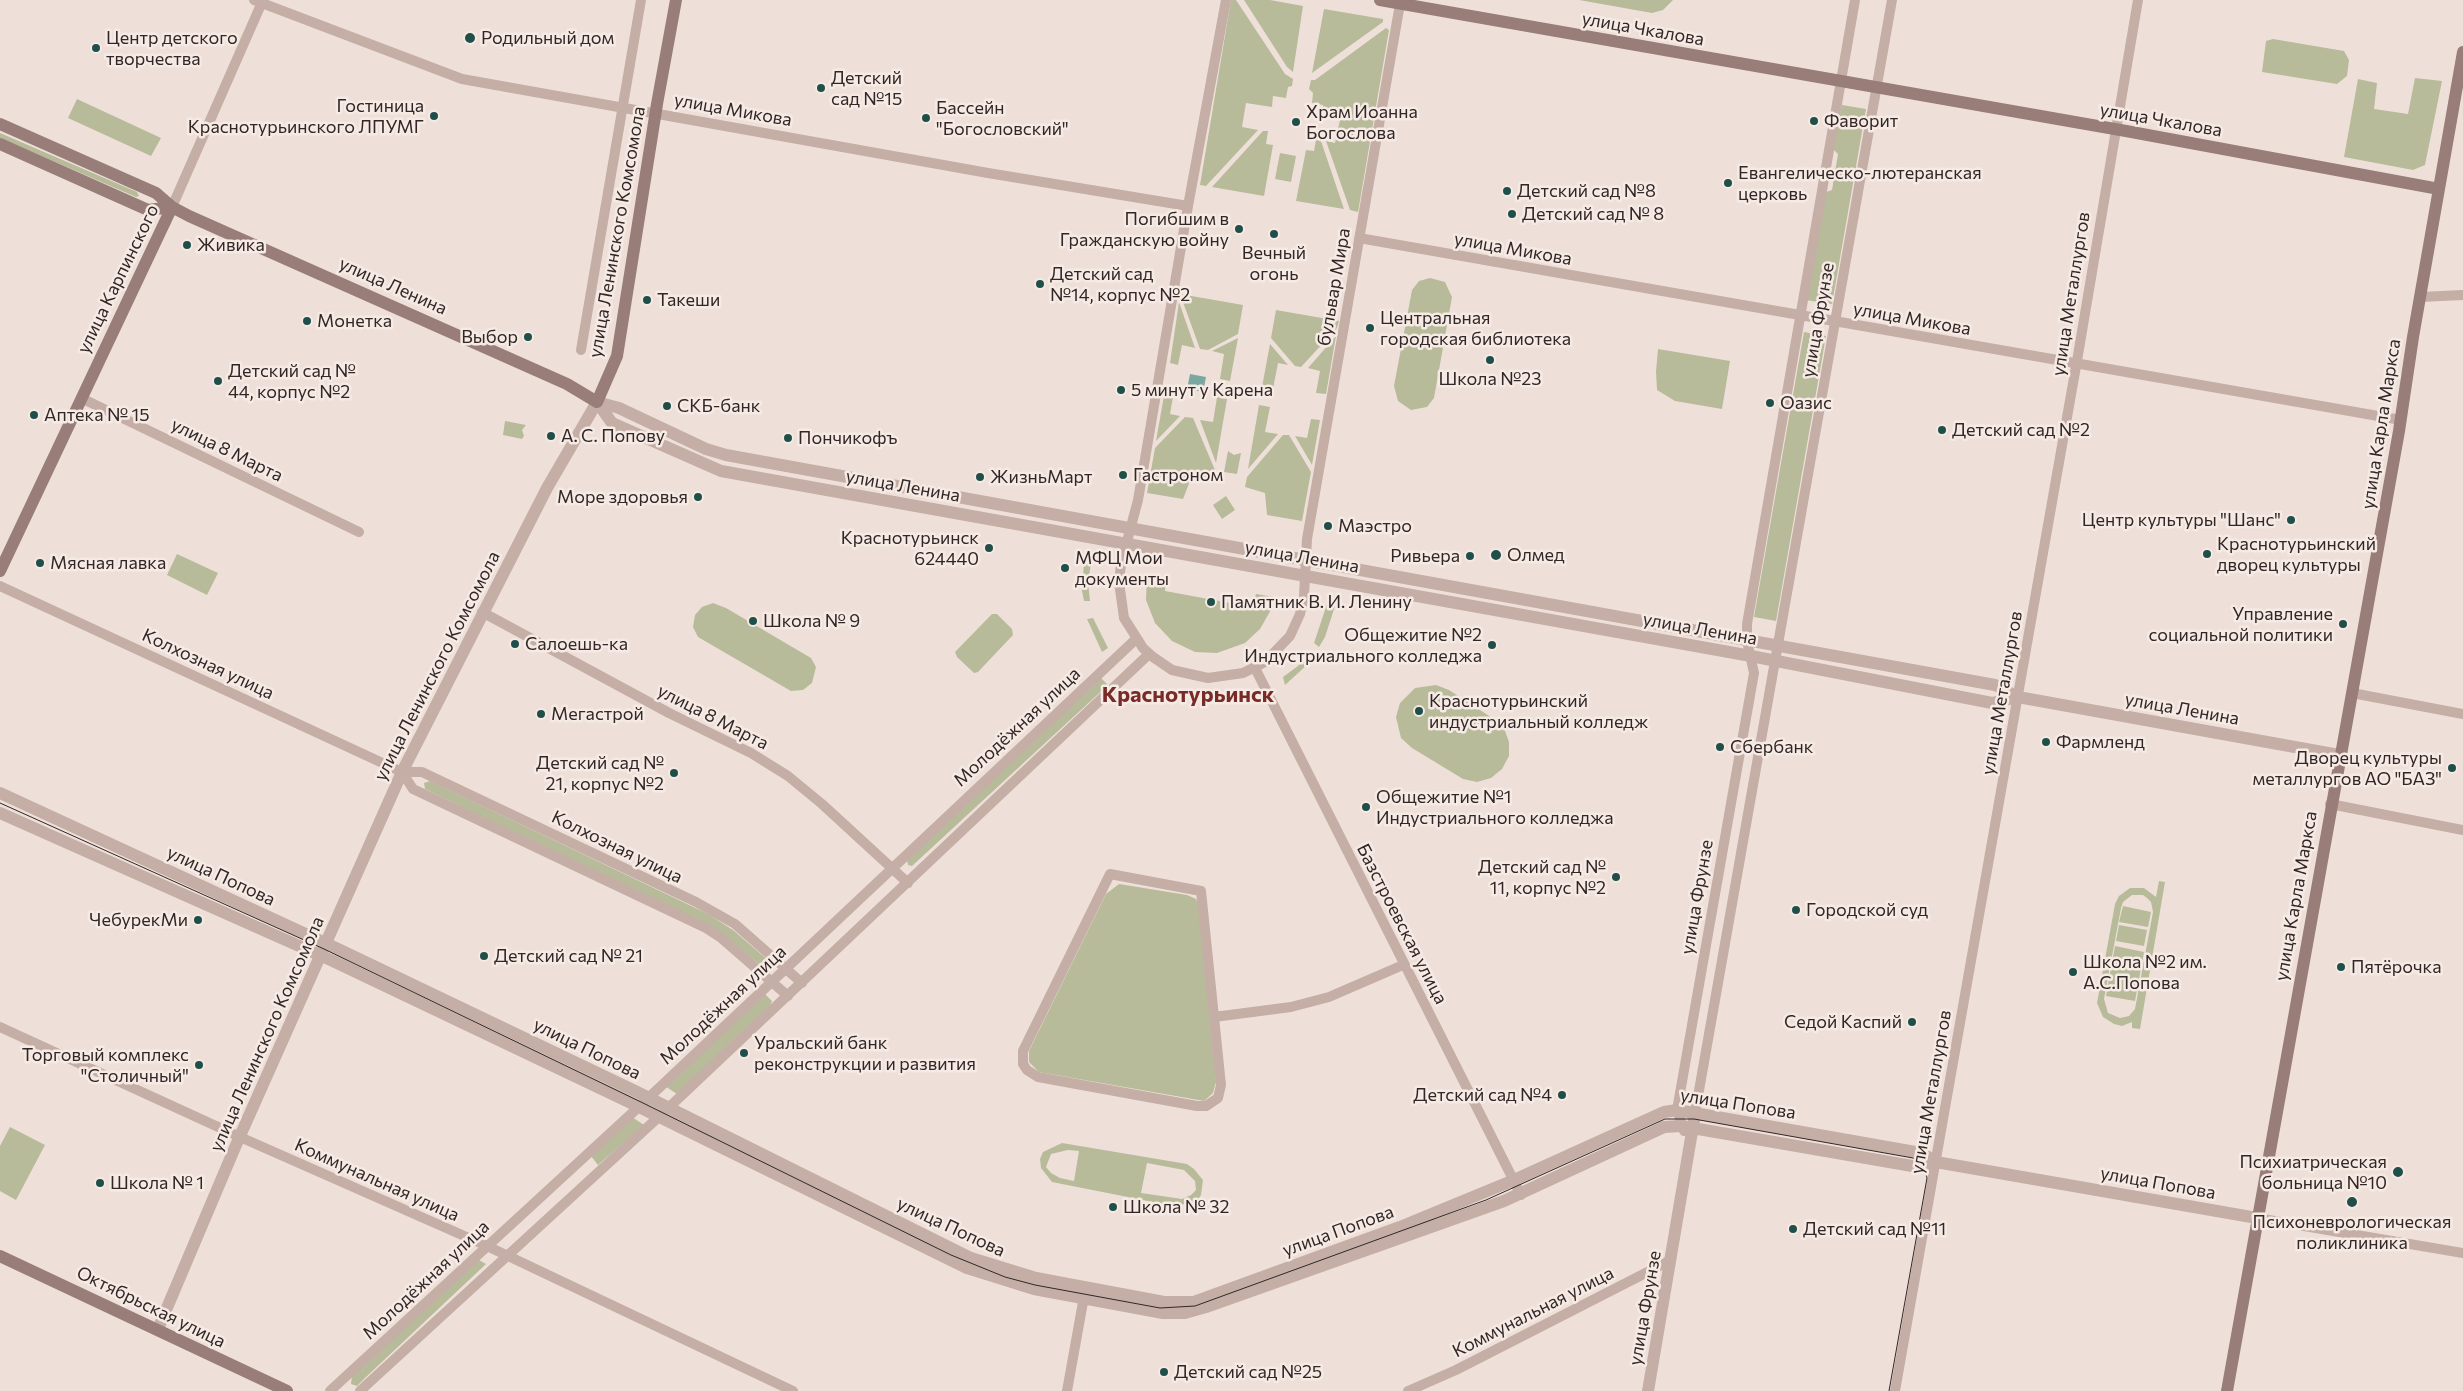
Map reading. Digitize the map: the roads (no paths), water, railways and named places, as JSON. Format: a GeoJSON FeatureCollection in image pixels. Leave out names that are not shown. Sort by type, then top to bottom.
{"type":"FeatureCollection","features":[{"type":"Feature","properties":{"kind":"main road","name":"улица Ленинского Комсомола"},"geometry":{"type":"LineString","coordinates":[[597,402],[617,356],[676,0]]}},
{"type":"Feature","properties":{"kind":"main road","name":"улица Чкалова"},"geometry":{"type":"LineString","coordinates":[[1380,0],[2115,129],[2439,189]]}},
{"type":"Feature","properties":{"kind":"main road","name":"улица Карла Маркса"},"geometry":{"type":"LineString","coordinates":[[2227,1391],[2330,804],[2401,420],[2420,297],[2463,52]]}},
{"type":"Feature","properties":{"kind":"main road","name":"улица Ленина"},"geometry":{"type":"LineString","coordinates":[[0,124],[156,193],[172,207],[567,384],[597,402]]}},
{"type":"Feature","properties":{"kind":"main road"},"geometry":{"type":"LineString","coordinates":[[0,144],[148,210],[172,207]]}},
{"type":"Feature","properties":{"kind":"main road","name":"улица Карпинского"},"geometry":{"type":"LineString","coordinates":[[0,571],[172,207]]}},
{"type":"Feature","properties":{"kind":"main road","name":"Октябрьская улица"},"geometry":{"type":"LineString","coordinates":[[0,1256],[287,1391]]}},
{"type":"Feature","properties":{"kind":"street","name":"улица Ленинского Комсомола"},"geometry":{"type":"LineString","coordinates":[[581,350],[641,0]]}},
{"type":"Feature","properties":{"kind":"street"},"geometry":{"type":"LineString","coordinates":[[1226,0],[1131,529],[1121,564],[1119,594],[1124,618],[1136,639],[1149,654],[1172,670],[1196,677],[1220,678],[1255,668]]}},
{"type":"Feature","properties":{"kind":"street","name":"улица Фрунзе"},"geometry":{"type":"LineString","coordinates":[[1648,1391],[1690,1142],[1687,1127],[1677,1110],[1754,672],[1747,641],[1748,624],[1855,0]]}},
{"type":"Feature","properties":{"kind":"street","name":"улица Фрунзе"},"geometry":{"type":"LineString","coordinates":[[1687,1127],[1695,1113],[1892,0]]}},
{"type":"Feature","properties":{"kind":"street","name":"улица Металлургов"},"geometry":{"type":"LineString","coordinates":[[1895,1391],[2077,364],[2138,0]]}},
{"type":"Feature","properties":{"kind":"street","name":"улица Микова"},"geometry":{"type":"LineString","coordinates":[[260,1],[462,78],[988,174],[1188,206]]}},
{"type":"Feature","properties":{"kind":"street","name":"улица Карпинского"},"geometry":{"type":"LineString","coordinates":[[172,207],[260,1]]}},
{"type":"Feature","properties":{"kind":"street","name":"бульвар Мира"},"geometry":{"type":"LineString","coordinates":[[1255,668],[1274,654],[1293,630],[1304,596],[1304,561],[1400,4]]}},
{"type":"Feature","properties":{"kind":"street","name":"улица Микова"},"geometry":{"type":"LineString","coordinates":[[1359,238],[2401,420]]}},
{"type":"Feature","properties":{"kind":"street"},"geometry":{"type":"LineString","coordinates":[[2420,297],[2463,295]]}},
{"type":"Feature","properties":{"kind":"street","name":"улица 8 Марта"},"geometry":{"type":"LineString","coordinates":[[81,398],[359,532]]}},
{"type":"Feature","properties":{"kind":"street","name":"улица Ленинского Комсомола"},"geometry":{"type":"LineString","coordinates":[[158,1329],[240,1138],[402,772],[482,612],[547,488],[597,402]]}},
{"type":"Feature","properties":{"kind":"street","name":"улица Ленина"},"geometry":{"type":"LineString","coordinates":[[597,402],[619,408],[706,449],[726,456],[1995,685],[2018,697],[2339,755]]}},
{"type":"Feature","properties":{"kind":"street","name":"улица Ленина"},"geometry":{"type":"LineString","coordinates":[[597,402],[612,423],[674,452],[721,470],[1751,656],[1992,703],[2018,697]]}},
{"type":"Feature","properties":{"kind":"street"},"geometry":{"type":"LineString","coordinates":[[1105,540],[1108,525]]}},
{"type":"Feature","properties":{"kind":"street"},"geometry":{"type":"LineString","coordinates":[[1330,580],[1332,566]]}},
{"type":"Feature","properties":{"kind":"street","name":"Колхозная улица"},"geometry":{"type":"LineString","coordinates":[[0,586],[402,772],[422,772],[696,902],[735,924],[802,983]]}},
{"type":"Feature","properties":{"kind":"street","name":"улица 8 Марта"},"geometry":{"type":"LineString","coordinates":[[482,612],[669,713],[751,753],[788,776],[822,804],[891,870],[908,883]]}},
{"type":"Feature","properties":{"kind":"street","name":"Молодёжная улица"},"geometry":{"type":"LineString","coordinates":[[330,1391],[644,1102],[1136,639]]}},
{"type":"Feature","properties":{"kind":"street","name":"Молодёжная улица"},"geometry":{"type":"LineString","coordinates":[[360,1391],[664,1112],[908,883],[1008,785],[1149,654]]}},
{"type":"Feature","properties":{"kind":"street","name":"Базстроевская улица"},"geometry":{"type":"LineString","coordinates":[[1255,668],[1403,965],[1521,1195]]}},
{"type":"Feature","properties":{"kind":"street"},"geometry":{"type":"LineString","coordinates":[[2352,693],[2463,714]]}},
{"type":"Feature","properties":{"kind":"street","name":"Колхозная улица"},"geometry":{"type":"LineString","coordinates":[[402,772],[413,789],[706,928],[720,937],[788,996]]}},
{"type":"Feature","properties":{"kind":"street","name":"улица Попова"},"geometry":{"type":"LineString","coordinates":[[0,793],[326,944],[664,1112],[971,1258],[1085,1293],[1163,1313],[1175,1314],[1196,1310],[1521,1195],[1664,1126],[1687,1127],[1918,1167],[1936,1162]]}},
{"type":"Feature","properties":{"kind":"street"},"geometry":{"type":"LineString","coordinates":[[2330,804],[2463,830]]}},
{"type":"Feature","properties":{"kind":"street","name":"улица Попова"},"geometry":{"type":"LineString","coordinates":[[0,813],[644,1102]]}},
{"type":"Feature","properties":{"kind":"street"},"geometry":{"type":"LineString","coordinates":[[1110,874],[1201,891],[1214,1017],[1221,1092],[1214,1102],[1206,1106],[1197,1106],[1038,1077],[1023,1064],[1023,1051],[1110,874]]}},
{"type":"Feature","properties":{"kind":"street"},"geometry":{"type":"LineString","coordinates":[[1214,1017],[1291,1007],[1329,997],[1403,965]]}},
{"type":"Feature","properties":{"kind":"street","name":"Коммунальная улица"},"geometry":{"type":"LineString","coordinates":[[0,1028],[240,1138],[487,1246],[793,1391]]}},
{"type":"Feature","properties":{"kind":"street","name":"улица Попова"},"geometry":{"type":"LineString","coordinates":[[1085,1293],[1164,1302],[1194,1302],[1400,1227],[1514,1180],[1664,1112],[1677,1110],[1920,1153],[1936,1162],[2463,1253]]}},
{"type":"Feature","properties":{"kind":"street","name":"Коммунальная улица"},"geometry":{"type":"LineString","coordinates":[[1408,1391],[1456,1370],[1670,1260]]}},
{"type":"Feature","properties":{"kind":"street"},"geometry":{"type":"LineString","coordinates":[[1067,1391],[1085,1293]]}},
{"type":"Feature","properties":{"kind":"water"},"geometry":{"type":"Polygon","coordinates":[[[1190,374],[1206,377],[1203,392],[1187,389],[1190,374]]]}},
{"type":"Feature","properties":{"kind":"tram line"},"geometry":{"type":"LineString","coordinates":[[0,803],[324,949],[643,1103],[951,1255],[1005,1277],[1035,1285],[1160,1308],[1195,1306],[1486,1200],[1665,1119],[1694,1119],[1913,1158],[1924,1165],[1927,1178],[1889,1391]]}},
{"type":"Feature","properties":{"kind":"place","name":"Родильный дом"},"geometry":{"type":"Point","coordinates":[470,38]}},
{"type":"Feature","properties":{"kind":"place","name":"Центр детского творчества"},"geometry":{"type":"Point","coordinates":[96,48]}},
{"type":"Feature","properties":{"kind":"place","name":"Детский сад №15"},"geometry":{"type":"Point","coordinates":[821,88]}},
{"type":"Feature","properties":{"kind":"place","name":"Гостиница Краснотурьинского ЛПУМГ"},"geometry":{"type":"Point","coordinates":[434,116]}},
{"type":"Feature","properties":{"kind":"place","name":"Бассейн \"Богословский\""},"geometry":{"type":"Point","coordinates":[926,118]}},
{"type":"Feature","properties":{"kind":"place","name":"Фаворит"},"geometry":{"type":"Point","coordinates":[1814,121]}},
{"type":"Feature","properties":{"kind":"place","name":"Храм Иоанна Богослова"},"geometry":{"type":"Point","coordinates":[1296,122]}},
{"type":"Feature","properties":{"kind":"place","name":"Евангелическо-лютеранская церковь"},"geometry":{"type":"Point","coordinates":[1728,183]}},
{"type":"Feature","properties":{"kind":"place","name":"Детский сад №8"},"geometry":{"type":"Point","coordinates":[1507,191]}},
{"type":"Feature","properties":{"kind":"place","name":"Детский сад № 8"},"geometry":{"type":"Point","coordinates":[1512,214]}},
{"type":"Feature","properties":{"kind":"place","name":"Погибшим в Гражданскую войну"},"geometry":{"type":"Point","coordinates":[1239,229]}},
{"type":"Feature","properties":{"kind":"place","name":"Вечный огонь"},"geometry":{"type":"Point","coordinates":[1274,234]}},
{"type":"Feature","properties":{"kind":"place","name":"Живика"},"geometry":{"type":"Point","coordinates":[187,245]}},
{"type":"Feature","properties":{"kind":"place","name":"Детский сад №14, корпус №2"},"geometry":{"type":"Point","coordinates":[1040,284]}},
{"type":"Feature","properties":{"kind":"place","name":"Такеши"},"geometry":{"type":"Point","coordinates":[647,300]}},
{"type":"Feature","properties":{"kind":"place","name":"Монетка"},"geometry":{"type":"Point","coordinates":[307,321]}},
{"type":"Feature","properties":{"kind":"place","name":"Центральная городская библиотека"},"geometry":{"type":"Point","coordinates":[1370,328]}},
{"type":"Feature","properties":{"kind":"place","name":"Выбор"},"geometry":{"type":"Point","coordinates":[528,337]}},
{"type":"Feature","properties":{"kind":"place","name":"Школа №23"},"geometry":{"type":"Point","coordinates":[1490,360]}},
{"type":"Feature","properties":{"kind":"place","name":"Детский сад № 44, корпус №2"},"geometry":{"type":"Point","coordinates":[218,381]}},
{"type":"Feature","properties":{"kind":"place","name":"5 минут у Карена"},"geometry":{"type":"Point","coordinates":[1121,390]}},
{"type":"Feature","properties":{"kind":"place","name":"Оазис"},"geometry":{"type":"Point","coordinates":[1770,403]}},
{"type":"Feature","properties":{"kind":"place","name":"СКБ-банк"},"geometry":{"type":"Point","coordinates":[667,406]}},
{"type":"Feature","properties":{"kind":"place","name":"Аптека № 15"},"geometry":{"type":"Point","coordinates":[34,415]}},
{"type":"Feature","properties":{"kind":"place","name":"Детский сад №2"},"geometry":{"type":"Point","coordinates":[1942,430]}},
{"type":"Feature","properties":{"kind":"place","name":"А. С. Попову"},"geometry":{"type":"Point","coordinates":[551,436]}},
{"type":"Feature","properties":{"kind":"place","name":"Пончикофъ"},"geometry":{"type":"Point","coordinates":[788,438]}},
{"type":"Feature","properties":{"kind":"place","name":"Гастроном"},"geometry":{"type":"Point","coordinates":[1123,475]}},
{"type":"Feature","properties":{"kind":"place","name":"ЖизньМарт"},"geometry":{"type":"Point","coordinates":[980,477]}},
{"type":"Feature","properties":{"kind":"place","name":"Море здоровья"},"geometry":{"type":"Point","coordinates":[698,497]}},
{"type":"Feature","properties":{"kind":"place","name":"Центр культуры \"Шанс\""},"geometry":{"type":"Point","coordinates":[2291,520]}},
{"type":"Feature","properties":{"kind":"place","name":"Маэстро"},"geometry":{"type":"Point","coordinates":[1328,526]}},
{"type":"Feature","properties":{"kind":"place","name":"Краснотурьинск 624440"},"geometry":{"type":"Point","coordinates":[989,548]}},
{"type":"Feature","properties":{"kind":"place","name":"Краснотурьинский дворец культуры"},"geometry":{"type":"Point","coordinates":[2207,554]}},
{"type":"Feature","properties":{"kind":"place","name":"Олмед"},"geometry":{"type":"Point","coordinates":[1496,555]}},
{"type":"Feature","properties":{"kind":"place","name":"Ривьера"},"geometry":{"type":"Point","coordinates":[1470,556]}},
{"type":"Feature","properties":{"kind":"place","name":"Мясная лавка"},"geometry":{"type":"Point","coordinates":[40,563]}},
{"type":"Feature","properties":{"kind":"place","name":"МФЦ Мои документы"},"geometry":{"type":"Point","coordinates":[1065,568]}},
{"type":"Feature","properties":{"kind":"place","name":"Памятник В. И. Ленину"},"geometry":{"type":"Point","coordinates":[1211,602]}},
{"type":"Feature","properties":{"kind":"place","name":"Школа № 9"},"geometry":{"type":"Point","coordinates":[753,621]}},
{"type":"Feature","properties":{"kind":"place","name":"Управление социальной политики"},"geometry":{"type":"Point","coordinates":[2343,624]}},
{"type":"Feature","properties":{"kind":"place","name":"Салоешь-ка"},"geometry":{"type":"Point","coordinates":[515,644]}},
{"type":"Feature","properties":{"kind":"place","name":"Общежитие №2 Индустриального колледжа"},"geometry":{"type":"Point","coordinates":[1492,645]}},
{"type":"Feature","properties":{"kind":"place","name":"Краснотурьинский индустриальный колледж"},"geometry":{"type":"Point","coordinates":[1419,711]}},
{"type":"Feature","properties":{"kind":"place","name":"Мегастрой"},"geometry":{"type":"Point","coordinates":[541,714]}},
{"type":"Feature","properties":{"kind":"place","name":"Фармленд"},"geometry":{"type":"Point","coordinates":[2046,742]}},
{"type":"Feature","properties":{"kind":"place","name":"Сбербанк"},"geometry":{"type":"Point","coordinates":[1720,747]}},
{"type":"Feature","properties":{"kind":"place","name":"Дворец культуры металлургов АО \"БАЗ\""},"geometry":{"type":"Point","coordinates":[2452,768]}},
{"type":"Feature","properties":{"kind":"place","name":"Детский сад № 21, корпус №2"},"geometry":{"type":"Point","coordinates":[674,773]}},
{"type":"Feature","properties":{"kind":"place","name":"Общежитие №1 Индустриального колледжа"},"geometry":{"type":"Point","coordinates":[1366,807]}},
{"type":"Feature","properties":{"kind":"place","name":"Детский сад № 11, корпус №2"},"geometry":{"type":"Point","coordinates":[1616,877]}},
{"type":"Feature","properties":{"kind":"place","name":"Городской суд"},"geometry":{"type":"Point","coordinates":[1796,910]}},
{"type":"Feature","properties":{"kind":"place","name":"ЧебурекМи"},"geometry":{"type":"Point","coordinates":[198,920]}},
{"type":"Feature","properties":{"kind":"place","name":"Детский сад № 21"},"geometry":{"type":"Point","coordinates":[484,956]}},
{"type":"Feature","properties":{"kind":"place","name":"Пятёрочка"},"geometry":{"type":"Point","coordinates":[2341,967]}},
{"type":"Feature","properties":{"kind":"place","name":"Школа №2 им. А.С.Попова"},"geometry":{"type":"Point","coordinates":[2073,972]}},
{"type":"Feature","properties":{"kind":"place","name":"Седой Каспий"},"geometry":{"type":"Point","coordinates":[1912,1022]}},
{"type":"Feature","properties":{"kind":"place","name":"Уральский банк реконструкции и развития"},"geometry":{"type":"Point","coordinates":[744,1053]}},
{"type":"Feature","properties":{"kind":"place","name":"Торговый комплекс \"Столичный\""},"geometry":{"type":"Point","coordinates":[199,1065]}},
{"type":"Feature","properties":{"kind":"place","name":"Детский сад №4"},"geometry":{"type":"Point","coordinates":[1562,1095]}},
{"type":"Feature","properties":{"kind":"place","name":"Психиатрическая больница №10"},"geometry":{"type":"Point","coordinates":[2398,1172]}},
{"type":"Feature","properties":{"kind":"place","name":"Школа № 1"},"geometry":{"type":"Point","coordinates":[100,1183]}},
{"type":"Feature","properties":{"kind":"place","name":"Психоневрологическая поликлиника"},"geometry":{"type":"Point","coordinates":[2352,1202]}},
{"type":"Feature","properties":{"kind":"place","name":"Школа № 32"},"geometry":{"type":"Point","coordinates":[1113,1207]}},
{"type":"Feature","properties":{"kind":"place","name":"Детский сад №11"},"geometry":{"type":"Point","coordinates":[1793,1229]}},
{"type":"Feature","properties":{"kind":"place","name":"Детский сад №25"},"geometry":{"type":"Point","coordinates":[1164,1372]}},
{"type":"Feature","properties":{"kind":"district","name":"Краснотурьинск"},"geometry":{"type":"Point","coordinates":[1188,695]}}]}
